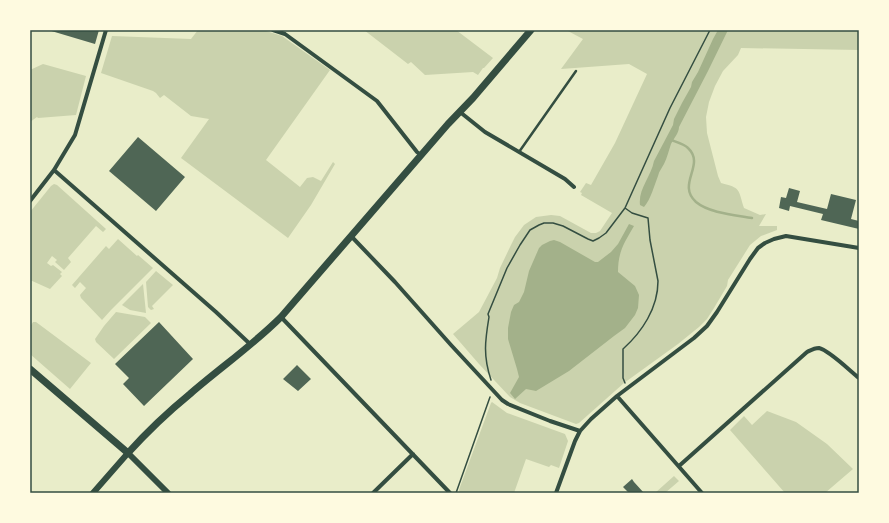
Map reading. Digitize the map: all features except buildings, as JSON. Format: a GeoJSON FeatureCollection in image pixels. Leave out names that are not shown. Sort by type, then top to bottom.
{"type":"FeatureCollection","features":[{"type":"Feature","properties":{"kind":"main road"},"geometry":{"type":"LineString","coordinates":[[30,368],[128,453],[172,410],[281,317],[531,30]]}},
{"type":"Feature","properties":{"kind":"street"},"geometry":{"type":"LineString","coordinates":[[30,200],[54,170],[75,135],[106,30]]}},
{"type":"Feature","properties":{"kind":"street"},"geometry":{"type":"LineString","coordinates":[[273,30],[285,34],[377,100],[416,152],[421,155]]}},
{"type":"Feature","properties":{"kind":"street"},"geometry":{"type":"LineString","coordinates":[[460,112],[485,132],[564,179],[574,187]]}},
{"type":"Feature","properties":{"kind":"street"},"geometry":{"type":"LineString","coordinates":[[54,170],[216,312],[250,344]]}},
{"type":"Feature","properties":{"kind":"street"},"geometry":{"type":"LineString","coordinates":[[351,236],[395,282],[502,400],[508,404],[550,421],[580,431]]}},
{"type":"Feature","properties":{"kind":"street"},"geometry":{"type":"LineString","coordinates":[[556,493],[580,431],[617,396],[694,338],[707,326],[754,252],[765,243],[786,236],[859,248]]}},
{"type":"Feature","properties":{"kind":"street"},"geometry":{"type":"LineString","coordinates":[[281,317],[450,493]]}},
{"type":"Feature","properties":{"kind":"street"},"geometry":{"type":"LineString","coordinates":[[679,466],[812,349],[819,348],[827,352],[859,378]]}},
{"type":"Feature","properties":{"kind":"street"},"geometry":{"type":"LineString","coordinates":[[617,396],[702,493]]}},
{"type":"Feature","properties":{"kind":"street"},"geometry":{"type":"LineString","coordinates":[[93,493],[128,453],[168,493]]}},
{"type":"Feature","properties":{"kind":"street"},"geometry":{"type":"LineString","coordinates":[[373,493],[413,454]]}},
{"type":"Feature","properties":{"kind":"lane"},"geometry":{"type":"LineString","coordinates":[[519,152],[576,71]]}},
{"type":"Feature","properties":{"kind":"path"},"geometry":{"type":"LineString","coordinates":[[456,493],[493,390],[486,365],[485,350],[488,314],[507,268],[527,232],[539,224],[553,223],[563,226],[593,241],[606,233],[625,208],[670,108],[710,30]]}},
{"type":"Feature","properties":{"kind":"path"},"geometry":{"type":"LineString","coordinates":[[625,208],[632,213],[648,218],[650,240],[658,281],[654,304],[648,320],[623,349],[623,378],[624,383],[628,388]]}},
{"type":"Feature","properties":{"kind":"shaded area"},"geometry":{"type":"Polygon","coordinates":[[[198,30],[263,30],[282,36],[330,70],[266,160],[300,187],[307,178],[313,177],[321,181],[333,162],[335,164],[311,205],[288,238],[181,158],[209,119],[191,116],[164,95],[160,98],[153,91],[101,73],[112,36],[191,39],[198,30]]]}},
{"type":"Feature","properties":{"kind":"shaded area"},"geometry":{"type":"Polygon","coordinates":[[[364,30],[456,30],[493,58],[478,75],[473,72],[425,75],[411,62],[408,64],[364,30]]]}},
{"type":"Feature","properties":{"kind":"shaded area"},"geometry":{"type":"Polygon","coordinates":[[[566,30],[859,30],[859,50],[741,48],[738,55],[723,71],[709,102],[706,117],[707,133],[718,176],[721,183],[732,186],[738,190],[744,208],[760,215],[766,214],[759,226],[777,226],[777,230],[761,236],[750,245],[728,280],[727,286],[714,308],[707,319],[699,327],[624,383],[576,424],[520,403],[510,397],[453,334],[479,312],[497,278],[500,268],[515,237],[524,225],[536,217],[551,215],[560,216],[591,233],[596,233],[600,231],[612,213],[581,195],[582,193],[580,192],[586,183],[591,185],[615,143],[647,74],[629,64],[561,69],[583,39],[566,30]]]}},
{"type":"Feature","properties":{"kind":"shaded area"},"geometry":{"type":"Polygon","coordinates":[[[718,30],[728,30],[679,127],[665,162],[644,207],[640,205],[641,194],[654,161],[673,125],[674,119],[718,30]]]}},
{"type":"Feature","properties":{"kind":"shaded area"},"geometry":{"type":"Polygon","coordinates":[[[43,64],[86,76],[76,115],[37,117],[30,122],[30,70],[43,64]]]}},
{"type":"Feature","properties":{"kind":"shaded area"},"geometry":{"type":"Polygon","coordinates":[[[54,184],[57,185],[106,229],[103,232],[96,226],[68,258],[71,262],[64,270],[55,262],[57,260],[52,256],[47,263],[51,266],[53,265],[62,272],[60,274],[62,276],[50,289],[30,280],[30,212],[54,184]]]}},
{"type":"Feature","properties":{"kind":"shaded area"},"geometry":{"type":"Polygon","coordinates":[[[629,224],[634,226],[622,248],[618,272],[635,286],[639,295],[638,308],[635,315],[625,328],[569,371],[536,391],[526,389],[515,399],[510,393],[519,377],[508,339],[508,328],[511,312],[514,305],[519,302],[524,292],[529,271],[539,248],[542,245],[554,240],[595,262],[598,262],[611,252],[618,244],[629,224]]]}},
{"type":"Feature","properties":{"kind":"shaded area"},"geometry":{"type":"Polygon","coordinates":[[[118,239],[153,268],[102,320],[81,298],[80,295],[86,288],[80,282],[75,288],[72,285],[106,246],[109,249],[118,239]]]}},
{"type":"Feature","properties":{"kind":"shaded area"},"geometry":{"type":"Polygon","coordinates":[[[156,271],[173,285],[152,306],[154,309],[151,310],[148,307],[146,282],[156,271]]]}},
{"type":"Feature","properties":{"kind":"shaded area"},"geometry":{"type":"Polygon","coordinates":[[[143,284],[146,313],[130,310],[122,305],[143,284]]]}},
{"type":"Feature","properties":{"kind":"shaded area"},"geometry":{"type":"Polygon","coordinates":[[[116,312],[145,317],[151,323],[114,359],[96,342],[95,339],[116,312]]]}},
{"type":"Feature","properties":{"kind":"shaded area"},"geometry":{"type":"Polygon","coordinates":[[[33,322],[36,322],[91,363],[70,389],[30,354],[30,327],[33,322]]]}},
{"type":"Feature","properties":{"kind":"shaded area"},"geometry":{"type":"Polygon","coordinates":[[[492,402],[507,413],[565,434],[568,441],[559,468],[551,465],[549,467],[526,459],[514,493],[460,493],[460,487],[492,402]]]}},
{"type":"Feature","properties":{"kind":"shaded area"},"geometry":{"type":"Polygon","coordinates":[[[767,411],[796,422],[827,444],[853,469],[825,493],[785,493],[730,430],[744,416],[752,425],[767,411]]]}},
{"type":"Feature","properties":{"kind":"shaded area"},"geometry":{"type":"Polygon","coordinates":[[[674,476],[679,481],[665,493],[655,493],[674,476]]]}},
{"type":"Feature","properties":{"kind":"waterway"},"geometry":{"type":"LineString","coordinates":[[671,140],[682,144],[693,154],[694,161],[689,181],[689,188],[691,195],[696,202],[708,209],[730,215],[752,218]]}}]}
